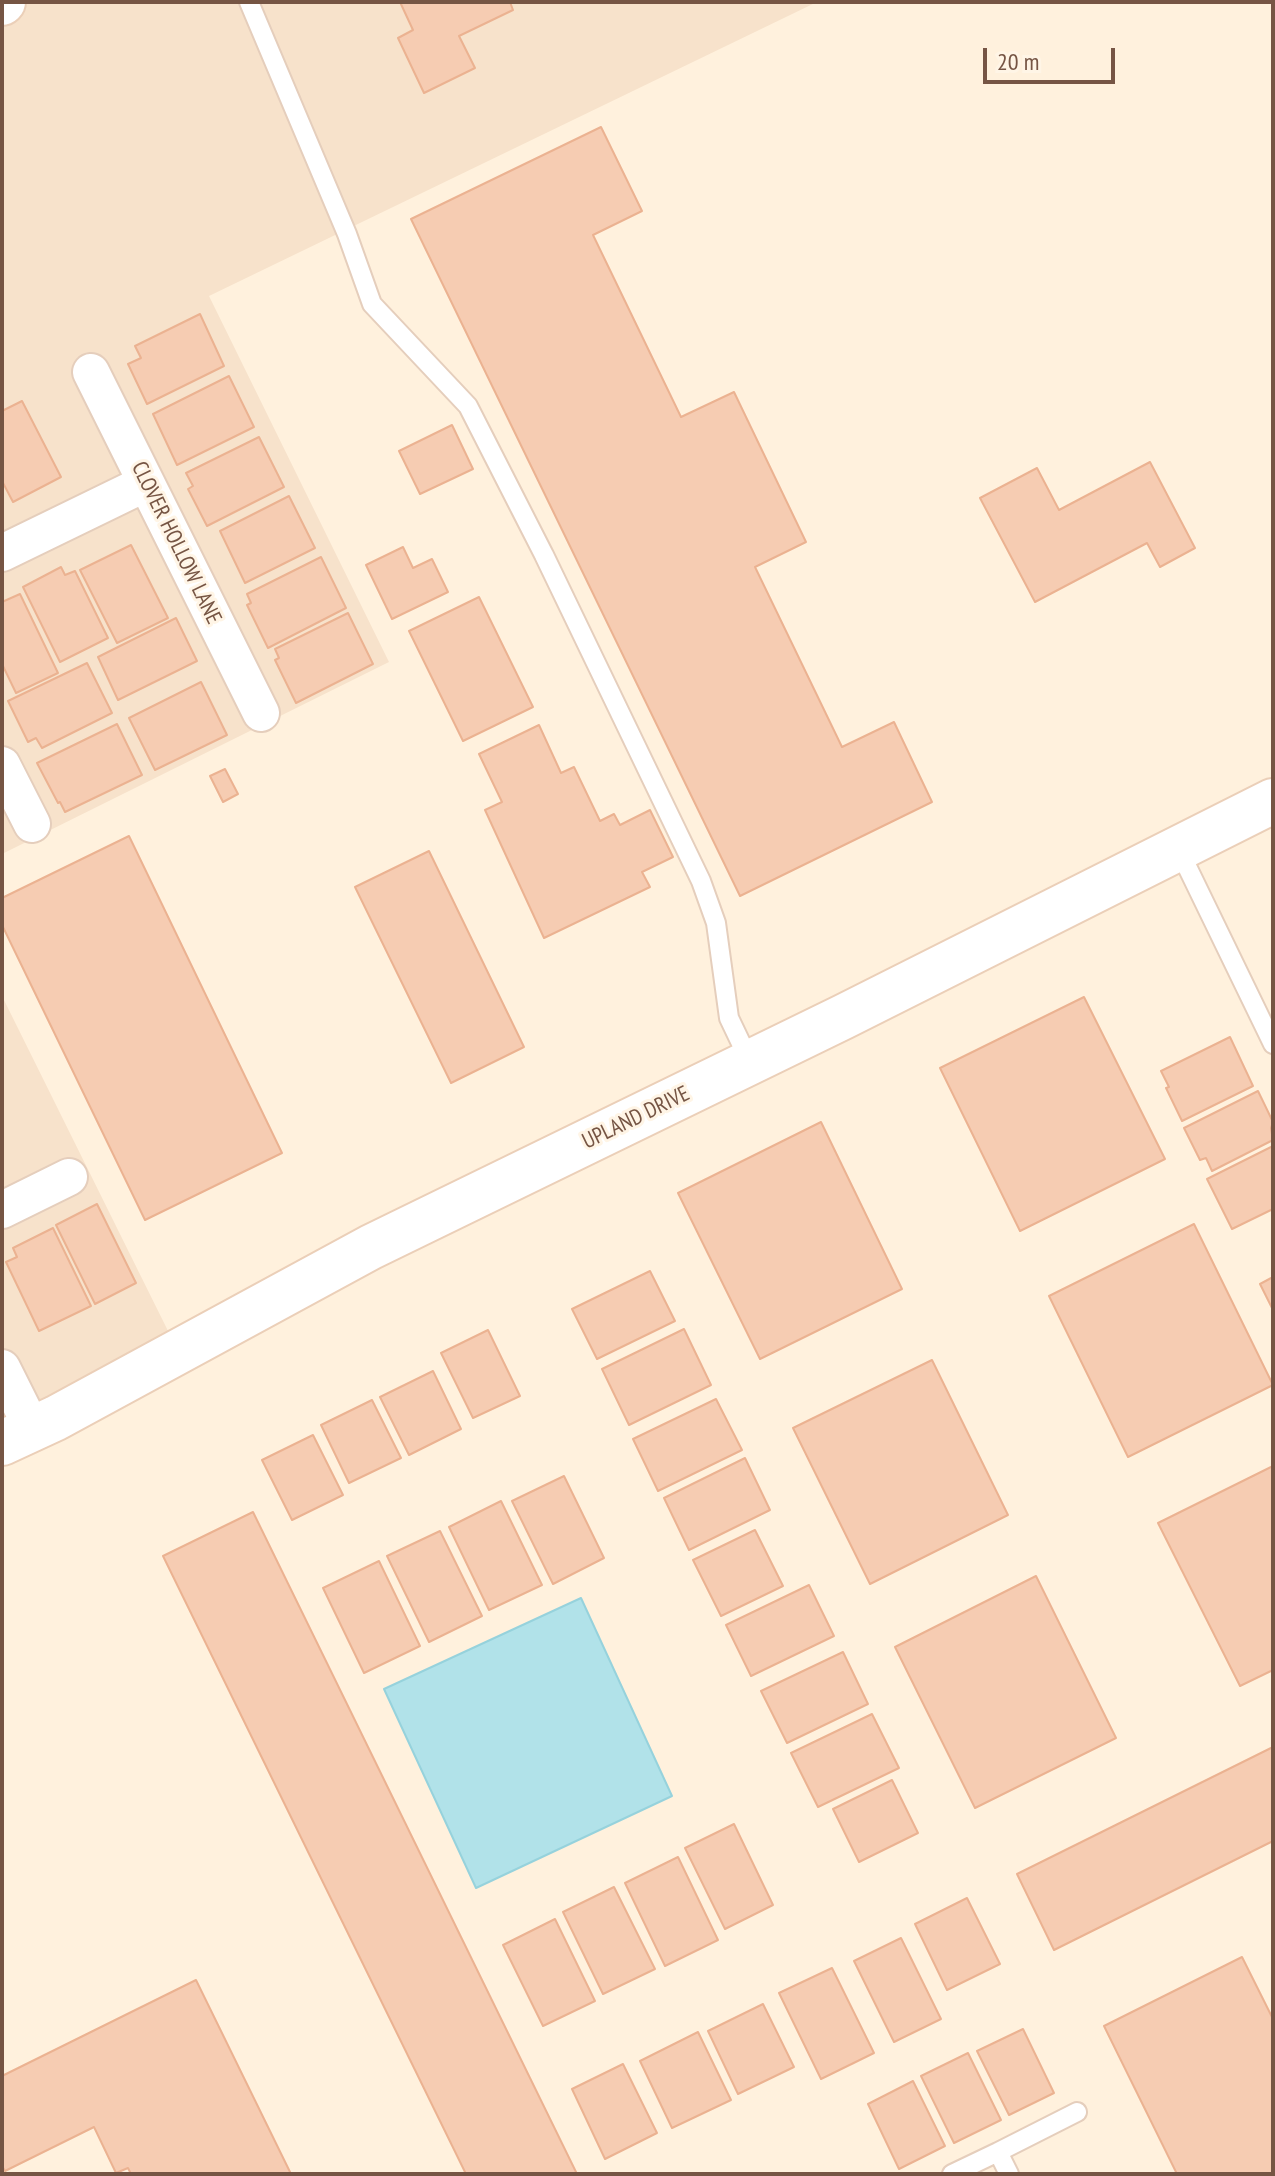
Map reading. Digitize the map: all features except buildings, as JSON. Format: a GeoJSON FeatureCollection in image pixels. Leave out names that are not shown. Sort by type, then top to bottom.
{"type":"FeatureCollection","features":[{"type":"Feature","properties":{"kind":"street","name":"CLOVER HOLLOW LANE"},"geometry":{"type":"LineString","coordinates":[[91,372],[261,713]]}},
{"type":"Feature","properties":{"kind":"street"},"geometry":{"type":"LineString","coordinates":[[2,553],[146,483]]}},
{"type":"Feature","properties":{"kind":"street"},"geometry":{"type":"LineString","coordinates":[[2,765],[32,824]]}},
{"type":"Feature","properties":{"kind":"street","name":"UPLAND DRIVE"},"geometry":{"type":"LineString","coordinates":[[17,1435],[56,1418],[371,1247],[1273,801]]}},
{"type":"Feature","properties":{"kind":"street"},"geometry":{"type":"LineString","coordinates":[[2,1210],[69,1177]]}},
{"type":"Feature","properties":{"kind":"street"},"geometry":{"type":"LineString","coordinates":[[2,1368],[17,1435]]}},
{"type":"Feature","properties":{"kind":"lane"},"geometry":{"type":"LineString","coordinates":[[249,2],[347,234],[372,304],[468,406],[544,555],[701,881],[716,923],[729,1018],[750,1062]]}},
{"type":"Feature","properties":{"kind":"lane"},"geometry":{"type":"LineString","coordinates":[[1178,848],[1273,1044]]}},
{"type":"Feature","properties":{"kind":"lane"},"geometry":{"type":"LineString","coordinates":[[952,2174],[1077,2112]]}},
{"type":"Feature","properties":{"kind":"lane"},"geometry":{"type":"LineString","coordinates":[[998,2152],[1009,2174]]}},
{"type":"Feature","properties":{"kind":"shaded area"},"geometry":{"type":"Polygon","coordinates":[[[2,2],[817,2],[209,296],[389,662],[2,854],[2,2]]]}},
{"type":"Feature","properties":{"kind":"shaded area"},"geometry":{"type":"Polygon","coordinates":[[[2,996],[172,1339],[2,1424],[2,996]]]}},
{"type":"Feature","properties":{"kind":"water"},"geometry":{"type":"Polygon","coordinates":[[[581,1598],[672,1796],[476,1888],[384,1689],[581,1598]]]}}]}
